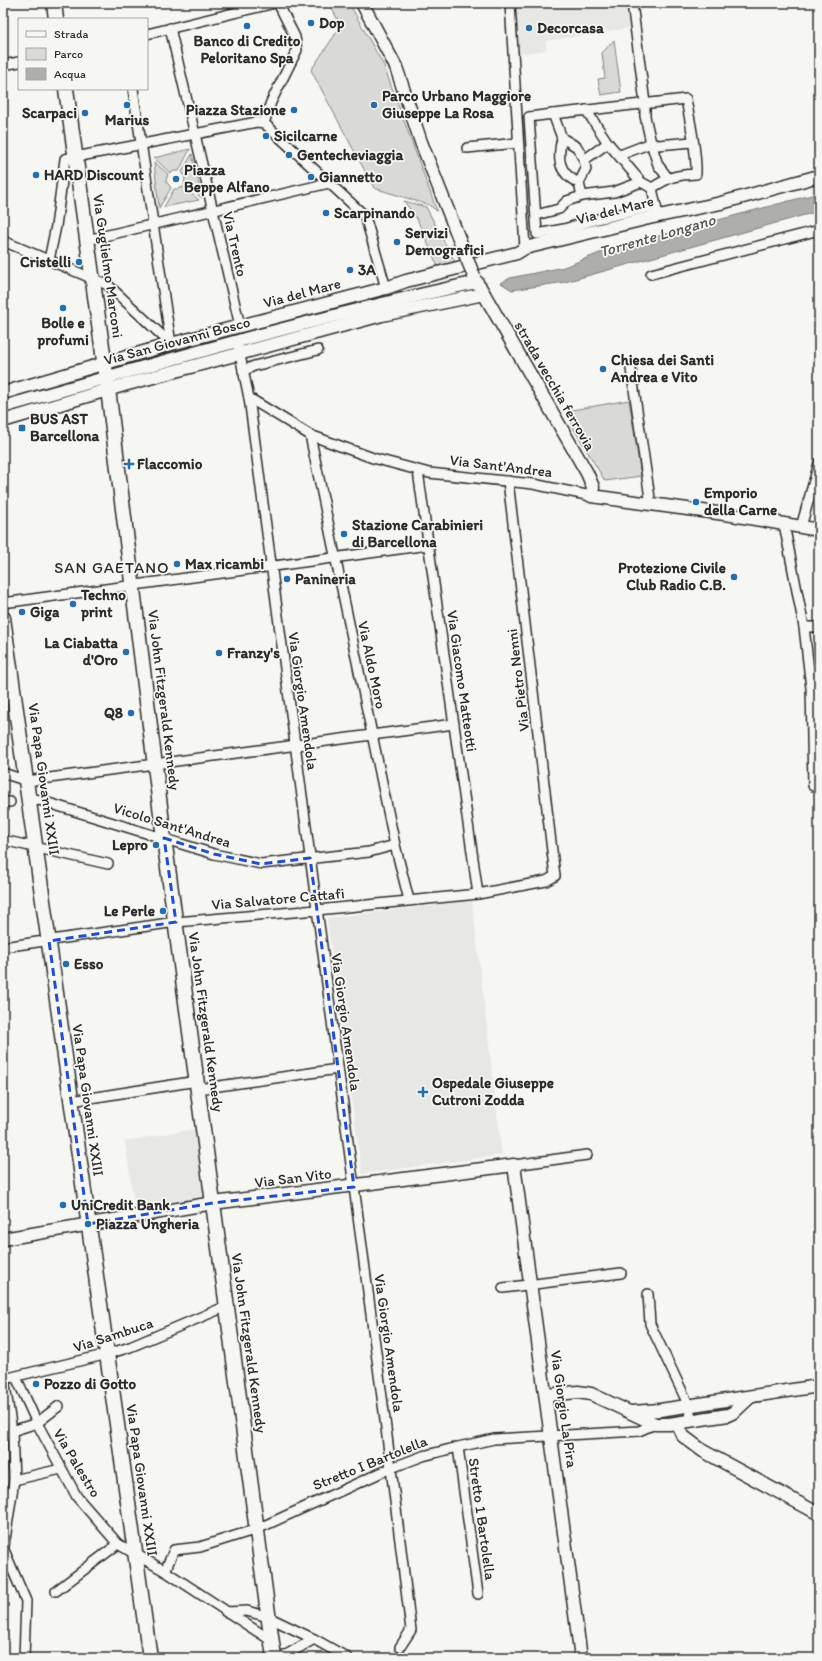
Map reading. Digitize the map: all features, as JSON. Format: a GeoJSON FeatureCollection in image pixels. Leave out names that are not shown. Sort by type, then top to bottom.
{"type":"FeatureCollection","features":[{"type":"Feature","properties":{"kind":"main road"},"geometry":{"type":"LineString","coordinates":[[54,3],[56,18]]}},
{"type":"Feature","properties":{"kind":"main road","name":"Via Guglielmo Marconi"},"geometry":{"type":"LineString","coordinates":[[66,90],[107,383]]}},
{"type":"Feature","properties":{"kind":"main road","name":"Via John Fitzgerald Kennedy"},"geometry":{"type":"LineString","coordinates":[[107,383],[164,838],[274,1658]]}},
{"type":"Feature","properties":{"kind":"main road","name":"Via Papa Giovanni XXIII"},"geometry":{"type":"LineString","coordinates":[[3,618],[150,1658]]}},
{"type":"Feature","properties":{"kind":"street"},"geometry":{"type":"LineString","coordinates":[[148,34],[276,3],[295,37],[297,50],[271,102],[264,123]]}},
{"type":"Feature","properties":{"kind":"street","name":"strada vecchia ferrovia"},"geometry":{"type":"LineString","coordinates":[[362,3],[391,56],[400,78],[421,142],[476,279],[586,473],[593,487],[591,496]]}},
{"type":"Feature","properties":{"kind":"street"},"geometry":{"type":"LineString","coordinates":[[510,3],[518,114],[518,144],[525,248]]}},
{"type":"Feature","properties":{"kind":"street"},"geometry":{"type":"LineString","coordinates":[[632,3],[645,103],[645,116],[658,166],[668,178]]}},
{"type":"Feature","properties":{"kind":"street","name":"Via Trento"},"geometry":{"type":"LineString","coordinates":[[170,28],[240,326]]}},
{"type":"Feature","properties":{"kind":"street"},"geometry":{"type":"LineString","coordinates":[[3,65],[18,62]]}},
{"type":"Feature","properties":{"kind":"street"},"geometry":{"type":"LineString","coordinates":[[133,90],[171,344]]}},
{"type":"Feature","properties":{"kind":"street"},"geometry":{"type":"LineString","coordinates":[[586,110],[608,143],[620,155],[641,182],[652,188],[657,211],[601,218],[564,229],[537,234],[528,117],[586,110],[645,103],[686,99],[692,142],[697,159],[696,174],[679,175],[668,178],[652,188]]}},
{"type":"Feature","properties":{"kind":"street"},"geometry":{"type":"LineString","coordinates":[[553,114],[562,138],[559,158],[561,165],[564,172],[570,179],[579,183]]}},
{"type":"Feature","properties":{"kind":"street"},"geometry":{"type":"LineString","coordinates":[[49,260],[56,226],[65,159],[258,122],[264,123],[361,212],[366,219],[386,288],[382,315],[484,294]]}},
{"type":"Feature","properties":{"kind":"street"},"geometry":{"type":"LineString","coordinates":[[562,138],[577,147],[584,160],[586,168],[579,183],[582,196]]}},
{"type":"Feature","properties":{"kind":"street"},"geometry":{"type":"LineString","coordinates":[[620,155],[651,143],[658,145],[692,142]]}},
{"type":"Feature","properties":{"kind":"street"},"geometry":{"type":"LineString","coordinates":[[584,160],[608,143]]}},
{"type":"Feature","properties":{"kind":"street"},"geometry":{"type":"LineString","coordinates":[[467,148],[518,144]]}},
{"type":"Feature","properties":{"kind":"street","name":"Via del Mare"},"geometry":{"type":"LineString","coordinates":[[3,393],[171,344],[517,253],[525,248],[657,211],[721,202],[819,176]]}},
{"type":"Feature","properties":{"kind":"street"},"geometry":{"type":"LineString","coordinates":[[536,215],[559,209],[568,201],[582,196],[614,192],[641,182]]}},
{"type":"Feature","properties":{"kind":"street"},"geometry":{"type":"LineString","coordinates":[[87,240],[329,183]]}},
{"type":"Feature","properties":{"kind":"street"},"geometry":{"type":"LineString","coordinates":[[652,274],[819,230]]}},
{"type":"Feature","properties":{"kind":"street"},"geometry":{"type":"LineString","coordinates":[[3,241],[108,285],[171,344]]}},
{"type":"Feature","properties":{"kind":"street"},"geometry":{"type":"LineString","coordinates":[[383,302],[476,279]]}},
{"type":"Feature","properties":{"kind":"street","name":"Via San Giovanni Bosco"},"geometry":{"type":"LineString","coordinates":[[3,421],[107,383],[237,342],[383,302]]}},
{"type":"Feature","properties":{"kind":"street","name":"Via San Giovanni Bosco"},"geometry":{"type":"LineString","coordinates":[[3,407],[239,354],[382,315]]}},
{"type":"Feature","properties":{"kind":"street"},"geometry":{"type":"LineString","coordinates":[[237,342],[249,398]]}},
{"type":"Feature","properties":{"kind":"street"},"geometry":{"type":"LineString","coordinates":[[243,371],[254,366],[318,350]]}},
{"type":"Feature","properties":{"kind":"street"},"geometry":{"type":"LineString","coordinates":[[631,369],[651,505]]}},
{"type":"Feature","properties":{"kind":"street","name":"Via Sant'Andrea"},"geometry":{"type":"LineString","coordinates":[[249,398],[310,435],[366,456],[418,471],[533,484],[591,496],[732,515],[819,530]]}},
{"type":"Feature","properties":{"kind":"street","name":"Via Giorgio Amendola"},"geometry":{"type":"LineString","coordinates":[[249,398],[391,1468],[410,1630],[400,1647]]}},
{"type":"Feature","properties":{"kind":"street","name":"Via Aldo Moro"},"geometry":{"type":"LineString","coordinates":[[310,435],[395,845],[409,900]]}},
{"type":"Feature","properties":{"kind":"street"},"geometry":{"type":"LineString","coordinates":[[801,527],[819,463]]}},
{"type":"Feature","properties":{"kind":"street","name":"Via Giacomo Matteotti"},"geometry":{"type":"LineString","coordinates":[[418,471],[478,894]]}},
{"type":"Feature","properties":{"kind":"street","name":"Via Pietro Nenni"},"geometry":{"type":"LineString","coordinates":[[508,481],[555,876]]}},
{"type":"Feature","properties":{"kind":"street"},"geometry":{"type":"LineString","coordinates":[[784,524],[804,627],[811,688],[813,786]]}},
{"type":"Feature","properties":{"kind":"street"},"geometry":{"type":"LineString","coordinates":[[3,603],[428,545]]}},
{"type":"Feature","properties":{"kind":"street"},"geometry":{"type":"LineString","coordinates":[[804,627],[819,627]]}},
{"type":"Feature","properties":{"kind":"street"},"geometry":{"type":"LineString","coordinates":[[3,773],[27,781],[454,724]]}},
{"type":"Feature","properties":{"kind":"street","name":"Vicolo Sant'Andrea"},"geometry":{"type":"LineString","coordinates":[[29,797],[214,854],[261,864],[369,852],[395,845]]}},
{"type":"Feature","properties":{"kind":"street"},"geometry":{"type":"LineString","coordinates":[[3,840],[108,864]]}},
{"type":"Feature","properties":{"kind":"street","name":"Via Salvatore Cattafi"},"geometry":{"type":"LineString","coordinates":[[3,947],[176,922],[478,894],[546,881],[555,876]]}},
{"type":"Feature","properties":{"kind":"street"},"geometry":{"type":"LineString","coordinates":[[71,1100],[338,1070]]}},
{"type":"Feature","properties":{"kind":"street","name":"Via San Vito"},"geometry":{"type":"LineString","coordinates":[[3,1239],[213,1203],[587,1155]]}},
{"type":"Feature","properties":{"kind":"street","name":"Via Giorgio La Pira"},"geometry":{"type":"LineString","coordinates":[[514,1165],[582,1658]]}},
{"type":"Feature","properties":{"kind":"street"},"geometry":{"type":"LineString","coordinates":[[503,1288],[621,1273]]}},
{"type":"Feature","properties":{"kind":"street"},"geometry":{"type":"LineString","coordinates":[[648,1294],[650,1324],[689,1406],[691,1420]]}},
{"type":"Feature","properties":{"kind":"street","name":"Via Sambuca"},"geometry":{"type":"LineString","coordinates":[[4,1376],[16,1377],[108,1354],[130,1347],[227,1306]]}},
{"type":"Feature","properties":{"kind":"street"},"geometry":{"type":"LineString","coordinates":[[4,1376],[5,1409],[12,1431],[14,1480],[5,1520],[4,1551],[26,1601],[24,1658]]}},
{"type":"Feature","properties":{"kind":"street","name":"Via Palestro"},"geometry":{"type":"LineString","coordinates":[[16,1377],[37,1423],[77,1497],[118,1544],[165,1571],[272,1641]]}},
{"type":"Feature","properties":{"kind":"street"},"geometry":{"type":"LineString","coordinates":[[631,1412],[689,1406],[819,1386]]}},
{"type":"Feature","properties":{"kind":"street"},"geometry":{"type":"LineString","coordinates":[[546,1395],[578,1392],[591,1394],[659,1424]]}},
{"type":"Feature","properties":{"kind":"street","name":"Stretto I Bartolella"},"geometry":{"type":"LineString","coordinates":[[165,1571],[174,1550],[200,1547],[257,1529],[391,1468],[423,1456],[494,1439],[551,1435],[598,1435],[639,1431],[659,1424],[677,1423],[728,1415],[734,1412],[750,1397]]}},
{"type":"Feature","properties":{"kind":"street"},"geometry":{"type":"LineString","coordinates":[[12,1431],[37,1423],[59,1406]]}},
{"type":"Feature","properties":{"kind":"street"},"geometry":{"type":"LineString","coordinates":[[659,1424],[658,1414],[660,1410]]}},
{"type":"Feature","properties":{"kind":"street"},"geometry":{"type":"LineString","coordinates":[[677,1423],[683,1436],[702,1452],[819,1514]]}},
{"type":"Feature","properties":{"kind":"street","name":"Stretto 1 Bartolella"},"geometry":{"type":"LineString","coordinates":[[458,1447],[478,1594]]}},
{"type":"Feature","properties":{"kind":"street"},"geometry":{"type":"LineString","coordinates":[[14,1480],[61,1469]]}},
{"type":"Feature","properties":{"kind":"street"},"geometry":{"type":"LineString","coordinates":[[56,1591],[118,1544]]}},
{"type":"Feature","properties":{"kind":"street"},"geometry":{"type":"LineString","coordinates":[[226,1612],[247,1611],[268,1617],[314,1639],[348,1658]]}},
{"type":"Feature","properties":{"kind":"street"},"geometry":{"type":"LineString","coordinates":[[281,1658],[314,1639]]}},
{"type":"Feature","properties":{"kind":"highlighted area"},"geometry":{"type":"Polygon","coordinates":[[[164,838],[214,854],[261,864],[310,858],[354,1187],[213,1203],[88,1224],[49,941],[176,922],[164,838]]]}},
{"type":"Feature","properties":{"kind":"shaded area"},"geometry":{"type":"Polygon","coordinates":[[[516,3],[540,3],[541,6],[557,3],[625,3],[629,28],[546,41],[546,50],[519,54],[516,3]]]}},
{"type":"Feature","properties":{"kind":"shaded area","name":"Ospedale Giuseppe Cutroni Zodda"},"geometry":{"type":"Polygon","coordinates":[[[472,901],[502,1155],[362,1174],[327,918],[472,901]]]}},
{"type":"Feature","properties":{"kind":"shaded area"},"geometry":{"type":"Polygon","coordinates":[[[195,1129],[203,1196],[135,1209],[125,1141],[195,1129]]]}},
{"type":"Feature","properties":{"kind":"green space","name":"Parco Urbano Maggiore Giuseppe La Rosa"},"geometry":{"type":"Polygon","coordinates":[[[329,3],[349,3],[384,66],[437,211],[429,205],[374,188],[311,70],[341,26],[329,3]]]}},
{"type":"Feature","properties":{"kind":"green space"},"geometry":{"type":"Polygon","coordinates":[[[614,40],[621,92],[601,95],[598,79],[605,78],[602,53],[614,40]]]}},
{"type":"Feature","properties":{"kind":"green space"},"geometry":{"type":"Polygon","coordinates":[[[190,149],[179,171],[170,173],[154,158],[190,149]]]}},
{"type":"Feature","properties":{"kind":"green space"},"geometry":{"type":"Polygon","coordinates":[[[192,154],[202,198],[184,185],[185,177],[182,172],[192,154]]]}},
{"type":"Feature","properties":{"kind":"green space"},"geometry":{"type":"Polygon","coordinates":[[[154,162],[168,174],[166,181],[171,188],[159,208],[154,162]]]}},
{"type":"Feature","properties":{"kind":"green space"},"geometry":{"type":"Polygon","coordinates":[[[183,187],[199,200],[164,207],[174,189],[183,187]]]}},
{"type":"Feature","properties":{"kind":"green space"},"geometry":{"type":"Polygon","coordinates":[[[404,201],[426,207],[455,262],[438,267],[417,219],[404,201]]]}},
{"type":"Feature","properties":{"kind":"green space"},"geometry":{"type":"Polygon","coordinates":[[[629,400],[641,476],[605,481],[572,426],[572,410],[629,400]]]}},
{"type":"Feature","properties":{"kind":"water"},"geometry":{"type":"Polygon","coordinates":[[[819,193],[819,211],[565,282],[512,290],[501,283],[510,278],[564,267],[610,249],[819,193]]]}},
{"type":"Feature","properties":{"kind":"place","name":"Dop"},"geometry":{"type":"Point","coordinates":[311,23]}},
{"type":"Feature","properties":{"kind":"place","name":"Banco di Credito Peloritano Spa"},"geometry":{"type":"Point","coordinates":[247,26]}},
{"type":"Feature","properties":{"kind":"place","name":"Decorcasa"},"geometry":{"type":"Point","coordinates":[529,28]}},
{"type":"Feature","properties":{"kind":"place","name":"Marius"},"geometry":{"type":"Point","coordinates":[127,105]}},
{"type":"Feature","properties":{"kind":"place","name":"Parco Urbano Maggiore Giuseppe La Rosa"},"geometry":{"type":"Point","coordinates":[374,105]}},
{"type":"Feature","properties":{"kind":"place","name":"Piazza Stazione"},"geometry":{"type":"Point","coordinates":[294,110]}},
{"type":"Feature","properties":{"kind":"place","name":"Scarpaci"},"geometry":{"type":"Point","coordinates":[85,113]}},
{"type":"Feature","properties":{"kind":"place","name":"Sicilcarne"},"geometry":{"type":"Point","coordinates":[266,136]}},
{"type":"Feature","properties":{"kind":"place","name":"Gentecheviaggia"},"geometry":{"type":"Point","coordinates":[289,155]}},
{"type":"Feature","properties":{"kind":"place","name":"HARD Discount"},"geometry":{"type":"Point","coordinates":[36,175]}},
{"type":"Feature","properties":{"kind":"place","name":"Giannetto"},"geometry":{"type":"Point","coordinates":[311,177]}},
{"type":"Feature","properties":{"kind":"place","name":"Piazza Beppe Alfano"},"geometry":{"type":"Point","coordinates":[176,179]}},
{"type":"Feature","properties":{"kind":"place","name":"Scarpinando"},"geometry":{"type":"Point","coordinates":[326,213]}},
{"type":"Feature","properties":{"kind":"place","name":"Servizi Demografici"},"geometry":{"type":"Point","coordinates":[397,242]}},
{"type":"Feature","properties":{"kind":"place","name":"Cristelli"},"geometry":{"type":"Point","coordinates":[79,262]}},
{"type":"Feature","properties":{"kind":"place","name":"3A"},"geometry":{"type":"Point","coordinates":[350,270]}},
{"type":"Feature","properties":{"kind":"place","name":"Bolle e profumi"},"geometry":{"type":"Point","coordinates":[63,308]}},
{"type":"Feature","properties":{"kind":"place","name":"Chiesa dei Santi Andrea e Vito"},"geometry":{"type":"Point","coordinates":[603,369]}},
{"type":"Feature","properties":{"kind":"place","name":"BUS AST Barcellona"},"geometry":{"type":"Point","coordinates":[22,428]}},
{"type":"Feature","properties":{"kind":"place","name":"Flaccomio"},"geometry":{"type":"Point","coordinates":[129,464]}},
{"type":"Feature","properties":{"kind":"place","name":"Emporio della Carne"},"geometry":{"type":"Point","coordinates":[696,502]}},
{"type":"Feature","properties":{"kind":"place","name":"Stazione Carabinieri di Barcellona"},"geometry":{"type":"Point","coordinates":[344,534]}},
{"type":"Feature","properties":{"kind":"place","name":"Max ricambi"},"geometry":{"type":"Point","coordinates":[177,564]}},
{"type":"Feature","properties":{"kind":"place","name":"Protezione Civile Club Radio C.B."},"geometry":{"type":"Point","coordinates":[734,577]}},
{"type":"Feature","properties":{"kind":"place","name":"Panineria"},"geometry":{"type":"Point","coordinates":[287,579]}},
{"type":"Feature","properties":{"kind":"place","name":"Techno print"},"geometry":{"type":"Point","coordinates":[73,604]}},
{"type":"Feature","properties":{"kind":"place","name":"Giga"},"geometry":{"type":"Point","coordinates":[22,612]}},
{"type":"Feature","properties":{"kind":"place","name":"La Ciabatta d'Oro"},"geometry":{"type":"Point","coordinates":[126,652]}},
{"type":"Feature","properties":{"kind":"place","name":"Franzy's"},"geometry":{"type":"Point","coordinates":[219,653]}},
{"type":"Feature","properties":{"kind":"place","name":"Q8"},"geometry":{"type":"Point","coordinates":[131,713]}},
{"type":"Feature","properties":{"kind":"place","name":"Lepro"},"geometry":{"type":"Point","coordinates":[156,845]}},
{"type":"Feature","properties":{"kind":"place","name":"Le Perle"},"geometry":{"type":"Point","coordinates":[163,911]}},
{"type":"Feature","properties":{"kind":"place","name":"Esso"},"geometry":{"type":"Point","coordinates":[66,964]}},
{"type":"Feature","properties":{"kind":"place","name":"Ospedale Giuseppe Cutroni Zodda"},"geometry":{"type":"Point","coordinates":[423,1092]}},
{"type":"Feature","properties":{"kind":"place","name":"UniCredit Bank"},"geometry":{"type":"Point","coordinates":[63,1205]}},
{"type":"Feature","properties":{"kind":"place","name":"Piazza Ungheria"},"geometry":{"type":"Point","coordinates":[88,1224]}},
{"type":"Feature","properties":{"kind":"place","name":"Pozzo di Gotto"},"geometry":{"type":"Point","coordinates":[36,1384]}},
{"type":"Feature","properties":{"kind":"district","name":"SAN GAETANO"},"geometry":{"type":"Point","coordinates":[112,567]}},
{"type":"Feature","properties":{"kind":"water label","name":"Torrente Longano"},"geometry":{"type":"Point","coordinates":[657,235]}}]}
